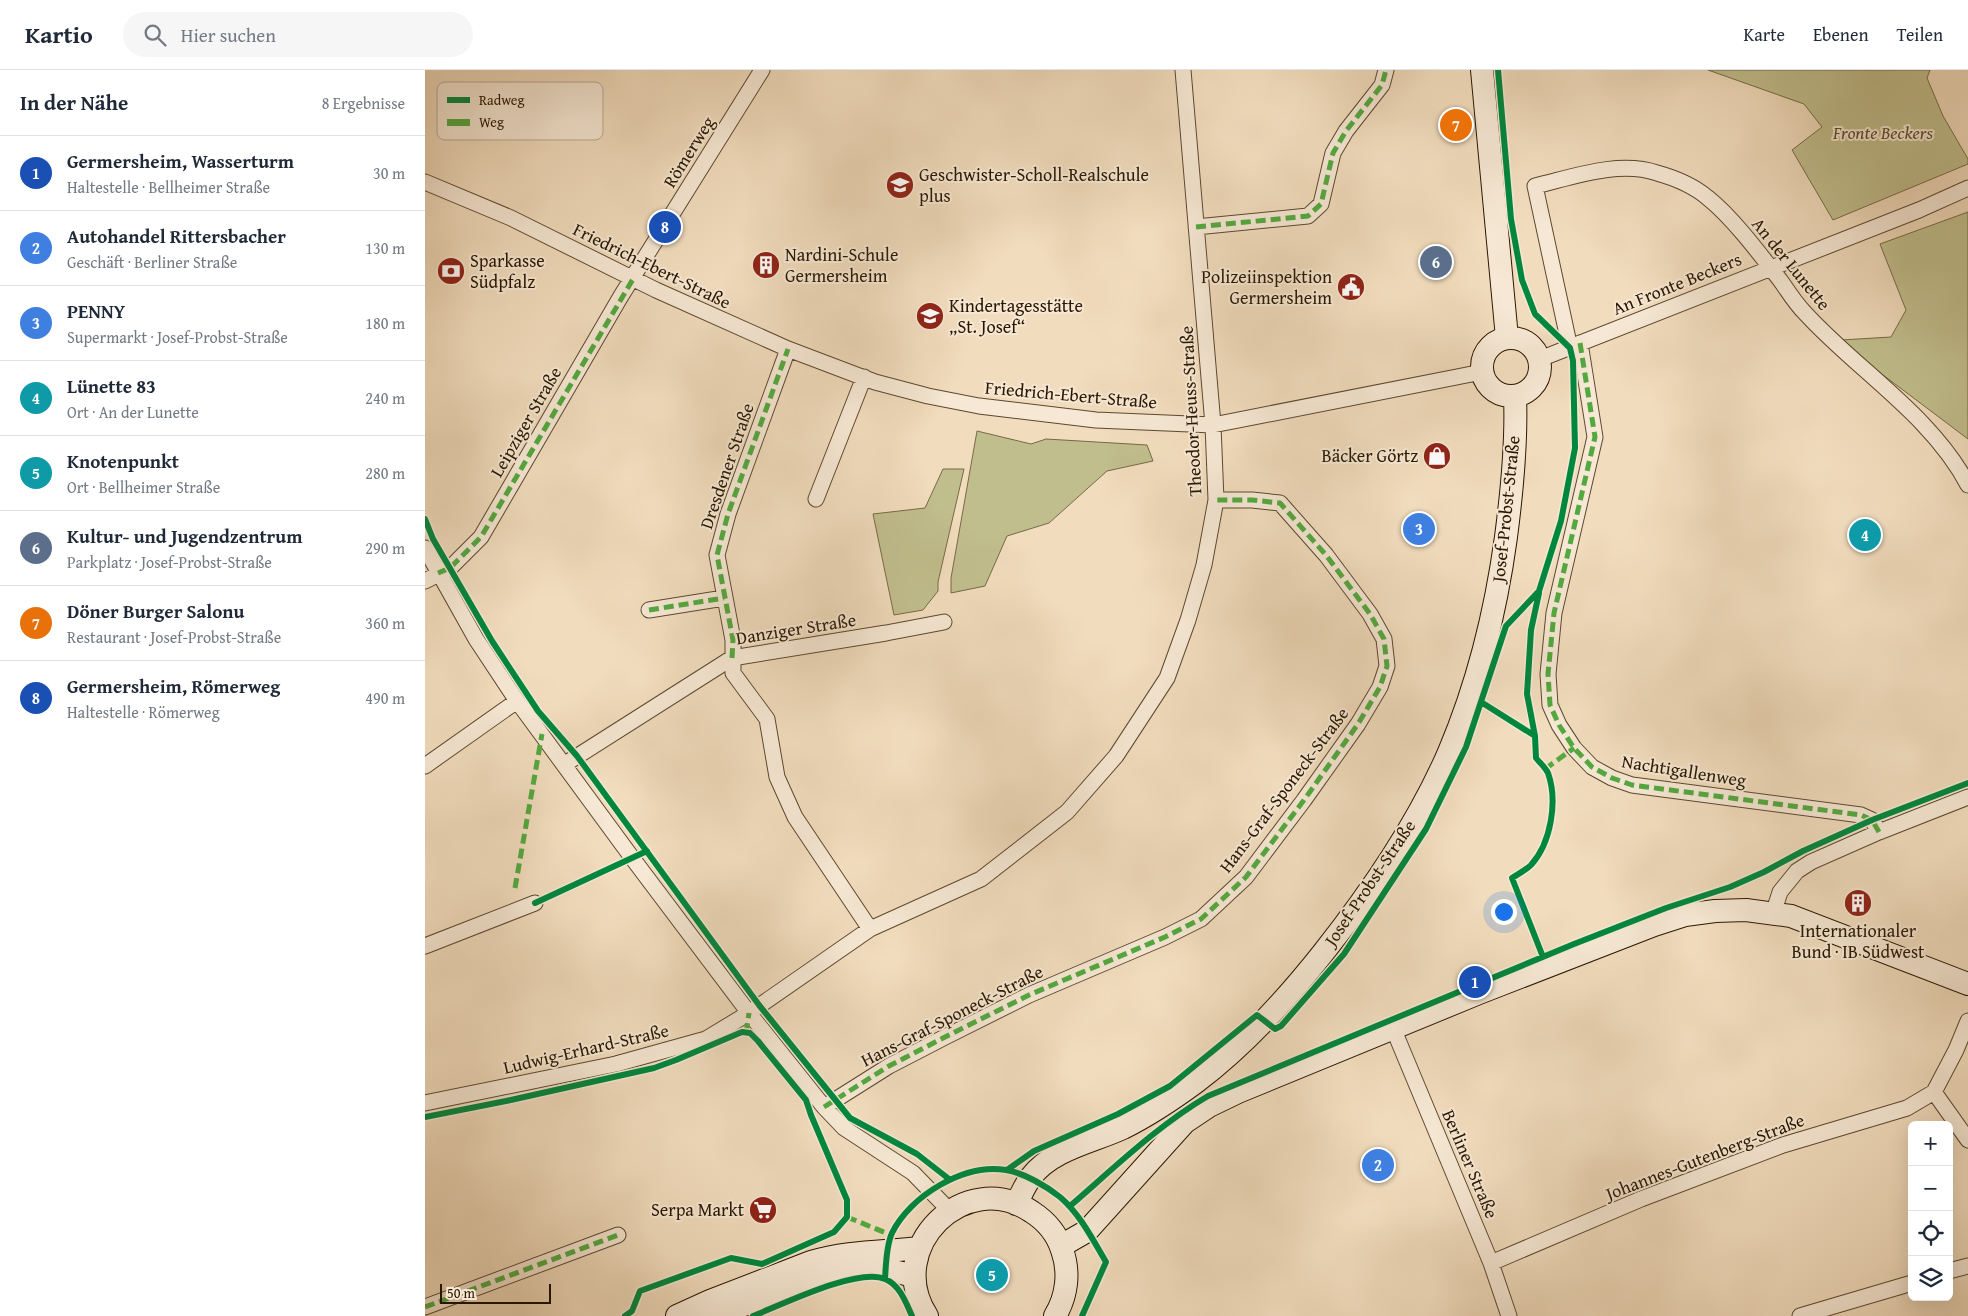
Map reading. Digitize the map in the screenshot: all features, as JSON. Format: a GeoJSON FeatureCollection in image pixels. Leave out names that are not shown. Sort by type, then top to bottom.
{"type":"FeatureCollection","features":[{"type":"Feature","properties":{"kind":"main road"},"geometry":{"type":"LineString","coordinates":[[1482,70],[1507,338]]}},
{"type":"Feature","properties":{"kind":"main road"},"geometry":{"type":"LineString","coordinates":[[1507,338],[1524,340],[1537,351],[1540,359],[1541,369],[1535,383],[1524,393],[1515,396],[1506,396],[1490,388],[1482,372],[1485,354],[1490,346],[1498,340],[1507,338]]}},
{"type":"Feature","properties":{"kind":"main road","name":"Josef-Probst-Straße"},"geometry":{"type":"LineString","coordinates":[[1016,1204],[1029,1179],[1045,1163],[1057,1155],[1124,1127],[1151,1112],[1197,1080],[1251,1035],[1283,1003],[1326,949],[1392,858],[1436,780],[1449,751],[1464,713],[1486,644],[1501,573],[1511,502],[1515,396]]}},
{"type":"Feature","properties":{"kind":"main road"},"geometry":{"type":"LineString","coordinates":[[1061,1246],[1087,1231],[1179,1128],[1209,1106],[1393,1028],[1654,925],[1685,915],[1715,911],[1746,910],[1791,916],[1968,984]]}},
{"type":"Feature","properties":{"kind":"main road"},"geometry":{"type":"LineString","coordinates":[[927,1316],[917,1293],[915,1276],[919,1248],[927,1233],[937,1221],[950,1211],[963,1204],[989,1199],[1016,1204],[1038,1216],[1055,1234],[1061,1246],[1066,1265],[1066,1285],[1063,1299],[1055,1316]]}},
{"type":"Feature","properties":{"kind":"main road"},"geometry":{"type":"LineString","coordinates":[[677,1316],[710,1301],[820,1259],[873,1250],[888,1251],[919,1248]]}},
{"type":"Feature","properties":{"kind":"main road"},"geometry":{"type":"LineString","coordinates":[[714,1316],[830,1273],[871,1268],[885,1269],[915,1276]]}},
{"type":"Feature","properties":{"kind":"street","name":"Römerweg"},"geometry":{"type":"LineString","coordinates":[[633,279],[762,70]]}},
{"type":"Feature","properties":{"kind":"street","name":"Theodor-Heuss-Straße"},"geometry":{"type":"LineString","coordinates":[[749,1013],[870,929],[981,879],[1067,812],[1116,756],[1167,678],[1188,620],[1204,565],[1216,500],[1213,425],[1183,70]]}},
{"type":"Feature","properties":{"kind":"street"},"geometry":{"type":"LineString","coordinates":[[1196,227],[1308,216],[1321,204],[1333,153],[1346,131],[1382,86],[1386,70]]}},
{"type":"Feature","properties":{"kind":"street","name":"An der Lunette"},"geometry":{"type":"LineString","coordinates":[[1575,345],[1535,186],[1586,174],[1628,168],[1656,172],[1681,182],[1707,196],[1725,213],[1804,312],[1844,353],[1908,410],[1953,457],[1968,485]]}},
{"type":"Feature","properties":{"kind":"street","name":"Friedrich-Ebert-Straße"},"geometry":{"type":"LineString","coordinates":[[425,182],[511,218],[633,279],[788,350],[865,378],[929,396],[1004,410],[1096,420],[1213,425],[1482,372]]}},
{"type":"Feature","properties":{"kind":"street","name":"An Fronte Beckers"},"geometry":{"type":"LineString","coordinates":[[1540,359],[1919,210],[1968,188]]}},
{"type":"Feature","properties":{"kind":"street","name":"Leipziger Straße"},"geometry":{"type":"LineString","coordinates":[[425,581],[450,568],[481,537],[633,279]]}},
{"type":"Feature","properties":{"kind":"street","name":"Nachtigallenweg"},"geometry":{"type":"LineString","coordinates":[[1575,345],[1595,437],[1554,613],[1548,674],[1550,705],[1559,725],[1574,748],[1591,767],[1612,778],[1632,785],[1861,815],[1872,820],[1879,832]]}},
{"type":"Feature","properties":{"kind":"street","name":"Dresdener Straße"},"geometry":{"type":"LineString","coordinates":[[788,350],[728,514],[717,555],[733,640],[733,673],[767,719],[777,777],[795,817],[870,929]]}},
{"type":"Feature","properties":{"kind":"street"},"geometry":{"type":"LineString","coordinates":[[816,499],[865,378]]}},
{"type":"Feature","properties":{"kind":"street","name":"Hans-Graf-Sponeck-Straße"},"geometry":{"type":"LineString","coordinates":[[824,1107],[889,1066],[1029,995],[1165,938],[1201,919],[1246,877],[1305,800],[1358,724],[1380,687],[1387,666],[1384,638],[1370,614],[1331,562],[1280,503],[1252,500],[1216,500]]}},
{"type":"Feature","properties":{"kind":"street"},"geometry":{"type":"LineString","coordinates":[[425,548],[476,639],[517,701],[749,1013],[824,1107],[844,1128],[913,1173],[950,1211]]}},
{"type":"Feature","properties":{"kind":"street"},"geometry":{"type":"LineString","coordinates":[[649,610],[724,598]]}},
{"type":"Feature","properties":{"kind":"street","name":"Danziger Straße"},"geometry":{"type":"LineString","coordinates":[[565,764],[732,658],[944,622]]}},
{"type":"Feature","properties":{"kind":"street"},"geometry":{"type":"LineString","coordinates":[[425,766],[517,701]]}},
{"type":"Feature","properties":{"kind":"street"},"geometry":{"type":"LineString","coordinates":[[1773,914],[1780,892],[1797,871],[1835,850],[1968,797]]}},
{"type":"Feature","properties":{"kind":"street"},"geometry":{"type":"LineString","coordinates":[[425,946],[535,903]]}},
{"type":"Feature","properties":{"kind":"street","name":"Ludwig-Erhard-Straße"},"geometry":{"type":"LineString","coordinates":[[425,1103],[616,1064],[706,1039],[749,1013]]}},
{"type":"Feature","properties":{"kind":"street"},"geometry":{"type":"LineString","coordinates":[[1968,1021],[1956,1050],[1934,1092],[1968,1140]]}},
{"type":"Feature","properties":{"kind":"street","name":"Berliner Straße"},"geometry":{"type":"LineString","coordinates":[[1393,1028],[1491,1263],[1504,1314]]}},
{"type":"Feature","properties":{"kind":"street","name":"Johannes-Gutenberg-Straße"},"geometry":{"type":"LineString","coordinates":[[1491,1263],[1641,1199],[1783,1145],[1907,1108],[1934,1092]]}},
{"type":"Feature","properties":{"kind":"street"},"geometry":{"type":"LineString","coordinates":[[425,1307],[618,1235]]}},
{"type":"Feature","properties":{"kind":"street"},"geometry":{"type":"LineString","coordinates":[[1953,1270],[1968,1266]]}},
{"type":"Feature","properties":{"kind":"street"},"geometry":{"type":"LineString","coordinates":[[1800,1316],[1908,1283]]}},
{"type":"Feature","properties":{"kind":"green space","name":"Fronte Beckers"},"geometry":{"type":"Polygon","coordinates":[[[1708,70],[1930,70],[1927,78],[1943,116],[1968,159],[1968,164],[1833,220],[1792,150],[1822,127],[1804,104],[1708,70]]]}},
{"type":"Feature","properties":{"kind":"green space"},"geometry":{"type":"Polygon","coordinates":[[[1968,212],[1968,439],[1879,372],[1841,340],[1891,337],[1906,310],[1880,244],[1968,212]]]}},
{"type":"Feature","properties":{"kind":"green space"},"geometry":{"type":"Polygon","coordinates":[[[977,431],[1031,444],[1046,439],[1147,445],[1153,461],[1107,471],[1049,523],[1007,536],[985,586],[951,593],[951,578],[977,431]]]}},
{"type":"Feature","properties":{"kind":"green space"},"geometry":{"type":"Polygon","coordinates":[[[943,469],[964,469],[938,582],[938,591],[923,610],[894,615],[873,514],[925,508],[943,469]]]}},
{"type":"Feature","properties":{"kind":"marked path"},"geometry":{"type":"LineString","coordinates":[[1196,227],[1308,216],[1321,204],[1333,153],[1346,131],[1382,85],[1386,70]]}},
{"type":"Feature","properties":{"kind":"marked path"},"geometry":{"type":"LineString","coordinates":[[438,573],[450,568],[481,537],[633,279]]}},
{"type":"Feature","properties":{"kind":"marked path"},"geometry":{"type":"LineString","coordinates":[[1580,343],[1595,437],[1554,613],[1548,674],[1550,705],[1559,725],[1574,748],[1592,767],[1612,778],[1632,785],[1861,815],[1872,820],[1879,832]]}},
{"type":"Feature","properties":{"kind":"marked path"},"geometry":{"type":"LineString","coordinates":[[732,658],[733,640],[717,555],[728,514],[788,349]]}},
{"type":"Feature","properties":{"kind":"marked path"},"geometry":{"type":"LineString","coordinates":[[824,1107],[889,1066],[1029,995],[1165,937],[1201,919],[1246,877],[1358,724],[1380,687],[1387,666],[1384,639],[1370,614],[1326,555],[1280,503],[1252,500],[1216,500]]}},
{"type":"Feature","properties":{"kind":"marked path"},"geometry":{"type":"LineString","coordinates":[[649,610],[724,598]]}},
{"type":"Feature","properties":{"kind":"marked path"},"geometry":{"type":"LineString","coordinates":[[515,888],[542,734]]}},
{"type":"Feature","properties":{"kind":"marked path"},"geometry":{"type":"LineString","coordinates":[[1545,769],[1574,748]]}},
{"type":"Feature","properties":{"kind":"marked path"},"geometry":{"type":"LineString","coordinates":[[746,1033],[749,1013]]}},
{"type":"Feature","properties":{"kind":"marked path"},"geometry":{"type":"LineString","coordinates":[[847,1217],[891,1235]]}},
{"type":"Feature","properties":{"kind":"marked path"},"geometry":{"type":"LineString","coordinates":[[425,1307],[618,1235]]}},
{"type":"Feature","properties":{"kind":"cycle path"},"geometry":{"type":"LineString","coordinates":[[1007,1170],[1034,1151],[1118,1114],[1170,1086],[1257,1015],[1275,1029],[1281,1026],[1344,954],[1426,829],[1466,747],[1506,626],[1539,591],[1561,521],[1575,448],[1573,361],[1570,348],[1535,314],[1522,280],[1511,219],[1498,70]]}},
{"type":"Feature","properties":{"kind":"cycle path"},"geometry":{"type":"LineString","coordinates":[[425,519],[433,539],[492,641],[538,711],[577,756],[759,1005],[850,1118],[917,1154],[949,1179]]}},
{"type":"Feature","properties":{"kind":"cycle path"},"geometry":{"type":"LineString","coordinates":[[1535,736],[1527,694],[1531,630],[1539,593]]}},
{"type":"Feature","properties":{"kind":"cycle path"},"geometry":{"type":"LineString","coordinates":[[1481,702],[1535,736],[1536,758],[1547,771],[1551,784],[1552,809],[1548,834],[1538,856],[1531,865],[1512,878],[1543,957]]}},
{"type":"Feature","properties":{"kind":"cycle path"},"geometry":{"type":"LineString","coordinates":[[1070,1206],[1171,1120],[1208,1096],[1574,944],[1666,908],[1730,887],[1872,820],[1968,783]]}},
{"type":"Feature","properties":{"kind":"cycle path"},"geometry":{"type":"LineString","coordinates":[[535,903],[647,851]]}},
{"type":"Feature","properties":{"kind":"cycle path"},"geometry":{"type":"LineString","coordinates":[[425,1117],[654,1068],[742,1032],[750,1033],[806,1100],[847,1200],[847,1217],[834,1232],[762,1264],[731,1258],[640,1291],[632,1311],[625,1316]]}},
{"type":"Feature","properties":{"kind":"cycle path"},"geometry":{"type":"LineString","coordinates":[[885,1279],[890,1238],[900,1219],[911,1207],[925,1195],[956,1177],[990,1169],[1006,1170],[1035,1180],[1060,1197],[1080,1219],[1106,1262],[1082,1316]]}},
{"type":"Feature","properties":{"kind":"cycle path"},"geometry":{"type":"LineString","coordinates":[[753,1316],[819,1289],[857,1278],[873,1277],[885,1279],[895,1285],[912,1316]]}},
{"type":"Feature","properties":{"kind":"place","name":"Döner Burger Salonu"},"geometry":{"type":"Point","coordinates":[1456,125]}},
{"type":"Feature","properties":{"kind":"place","name":"Geschwister-Scholl-Realschule plus"},"geometry":{"type":"Point","coordinates":[900,185]}},
{"type":"Feature","properties":{"kind":"place","name":"Germersheim, Römerweg"},"geometry":{"type":"Point","coordinates":[665,227]}},
{"type":"Feature","properties":{"kind":"place","name":"Kultur- und Jugendzentrum"},"geometry":{"type":"Point","coordinates":[1436,262]}},
{"type":"Feature","properties":{"kind":"place","name":"Nardini-Schule Germersheim"},"geometry":{"type":"Point","coordinates":[766,265]}},
{"type":"Feature","properties":{"kind":"place","name":"Sparkasse Südpfalz"},"geometry":{"type":"Point","coordinates":[451,271]}},
{"type":"Feature","properties":{"kind":"place","name":"Polizeiinspektion Germersheim"},"geometry":{"type":"Point","coordinates":[1351,287]}},
{"type":"Feature","properties":{"kind":"place","name":"Kindertagesstätte „St. Josef“"},"geometry":{"type":"Point","coordinates":[930,316]}},
{"type":"Feature","properties":{"kind":"place","name":"Bäcker Görtz"},"geometry":{"type":"Point","coordinates":[1437,456]}},
{"type":"Feature","properties":{"kind":"place","name":"PENNY"},"geometry":{"type":"Point","coordinates":[1419,529]}},
{"type":"Feature","properties":{"kind":"place","name":"Lünette 83"},"geometry":{"type":"Point","coordinates":[1865,535]}},
{"type":"Feature","properties":{"kind":"place","name":"Internationaler Bund · IB Südwest"},"geometry":{"type":"Point","coordinates":[1858,903]}},
{"type":"Feature","properties":{"kind":"place","name":"Germersheim, Wasserturm"},"geometry":{"type":"Point","coordinates":[1475,982]}},
{"type":"Feature","properties":{"kind":"place","name":"Autohandel Rittersbacher"},"geometry":{"type":"Point","coordinates":[1378,1165]}},
{"type":"Feature","properties":{"kind":"place","name":"Serpa Markt"},"geometry":{"type":"Point","coordinates":[763,1210]}},
{"type":"Feature","properties":{"kind":"place","name":"Knotenpunkt"},"geometry":{"type":"Point","coordinates":[992,1275]}}]}
